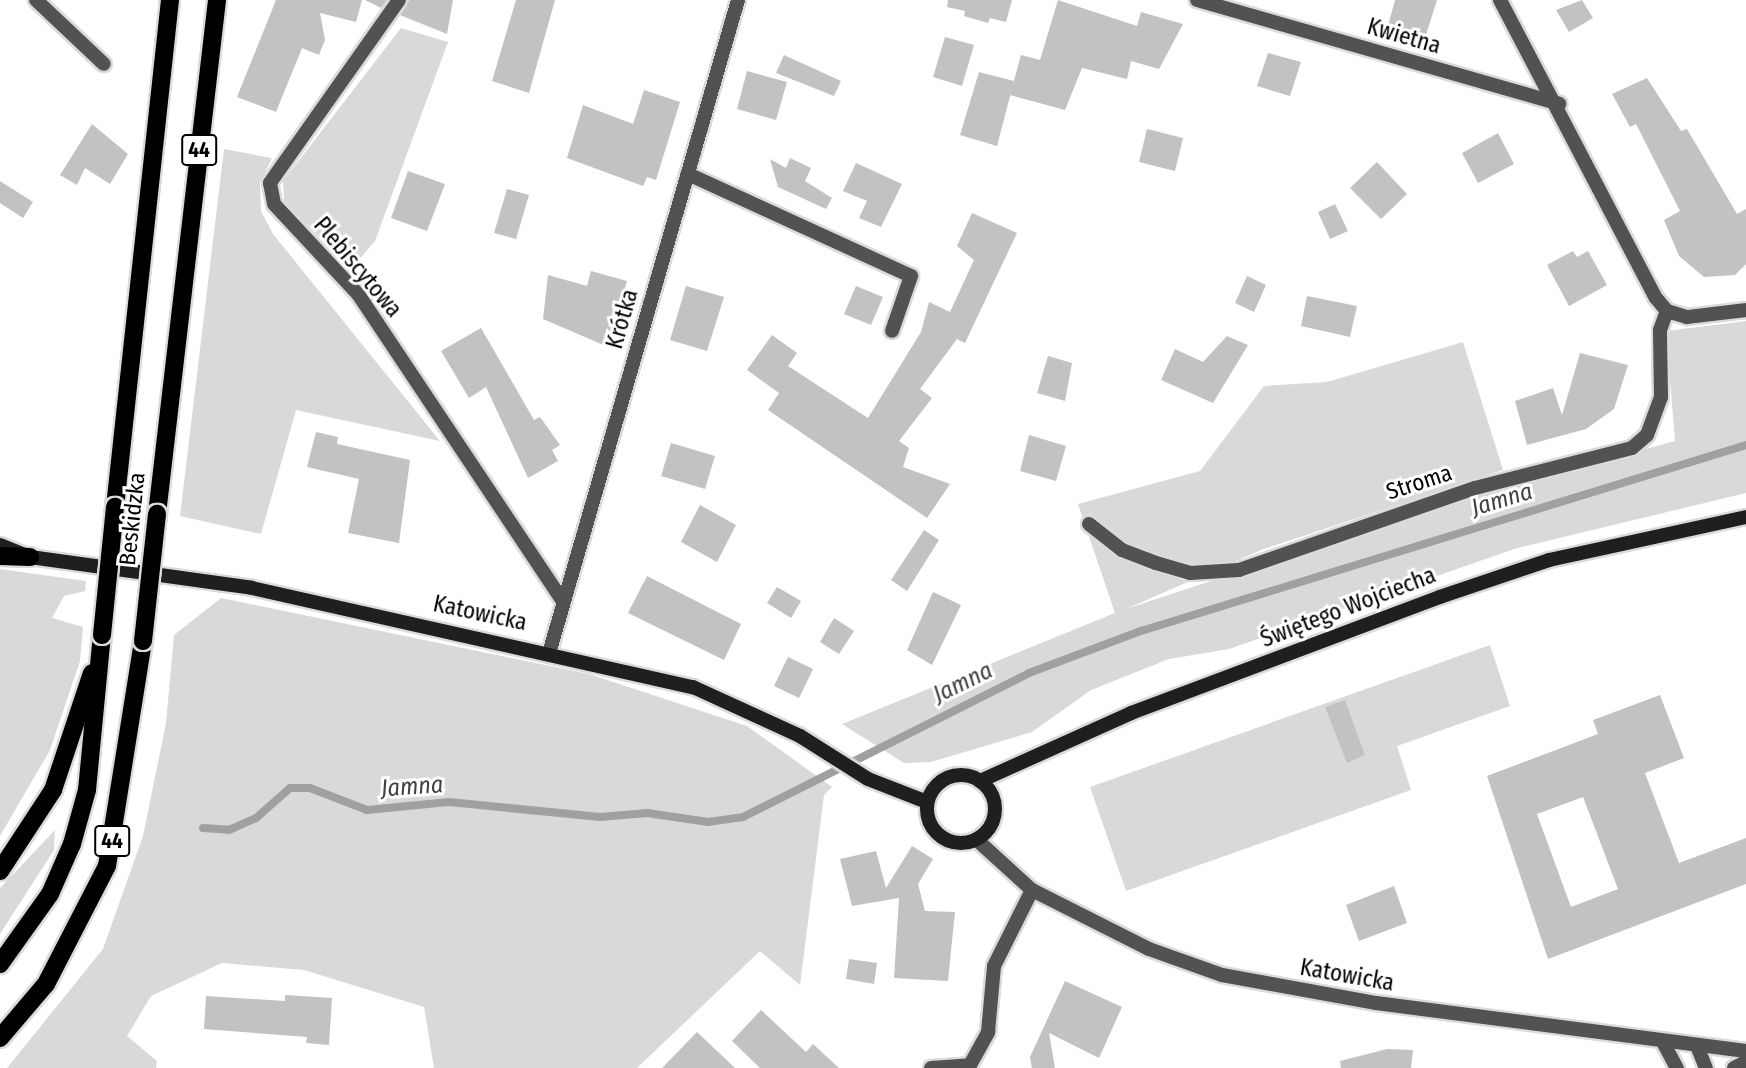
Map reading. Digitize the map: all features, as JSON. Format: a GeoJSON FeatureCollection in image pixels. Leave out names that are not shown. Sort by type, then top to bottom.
{"type":"FeatureCollection","features":[{"type":"Feature","properties":{"kind":"main road","name":"Beskidzka"},"geometry":{"type":"LineString","coordinates":[[102,635],[170,0]]}},
{"type":"Feature","properties":{"kind":"main road","name":"Beskidzka"},"geometry":{"type":"LineString","coordinates":[[16,1018],[46,984],[107,866],[143,641],[218,0]]}},
{"type":"Feature","properties":{"kind":"main road"},"geometry":{"type":"LineString","coordinates":[[0,555],[30,557]]}},
{"type":"Feature","properties":{"kind":"main road"},"geometry":{"type":"LineString","coordinates":[[0,871],[53,790],[102,635]]}},
{"type":"Feature","properties":{"kind":"main road","name":"44"},"geometry":{"type":"LineString","coordinates":[[0,964],[50,894],[72,844],[87,790],[102,635]]}},
{"type":"Feature","properties":{"kind":"main road"},"geometry":{"type":"LineString","coordinates":[[0,1027],[16,1018]]}},
{"type":"Feature","properties":{"kind":"main road","name":"44"},"geometry":{"type":"LineString","coordinates":[[0,1038],[16,1018]]}},
{"type":"Feature","properties":{"kind":"street"},"geometry":{"type":"LineString","coordinates":[[36,0],[104,64]]}},
{"type":"Feature","properties":{"kind":"street","name":"Plebiscytowa"},"geometry":{"type":"LineString","coordinates":[[399,0],[270,183],[274,204],[358,294],[563,601]]}},
{"type":"Feature","properties":{"kind":"street","name":"Krótka"},"geometry":{"type":"LineString","coordinates":[[550,650],[738,0]]}},
{"type":"Feature","properties":{"kind":"street","name":"Kwietna"},"geometry":{"type":"LineString","coordinates":[[1197,0],[1559,104]]}},
{"type":"Feature","properties":{"kind":"street"},"geometry":{"type":"LineString","coordinates":[[1500,0],[1559,104],[1667,310],[1687,317],[1746,310]]}},
{"type":"Feature","properties":{"kind":"street"},"geometry":{"type":"LineString","coordinates":[[688,174],[911,275],[892,331]]}},
{"type":"Feature","properties":{"kind":"street","name":"Stroma"},"geometry":{"type":"LineString","coordinates":[[1089,524],[1122,550],[1156,563],[1190,573],[1239,570],[1475,488],[1632,448],[1647,435],[1661,397],[1660,330],[1667,310]]}},
{"type":"Feature","properties":{"kind":"street","name":"Świętego Wojciecha"},"geometry":{"type":"LineString","coordinates":[[980,781],[1108,723],[1440,597],[1549,560],[1746,517]]}},
{"type":"Feature","properties":{"kind":"street","name":"Katowicka"},"geometry":{"type":"LineString","coordinates":[[0,545],[30,557],[252,588],[550,650],[693,687],[800,736],[869,779],[927,803]]}},
{"type":"Feature","properties":{"kind":"street"},"geometry":{"type":"LineString","coordinates":[[948,777],[980,781],[995,807],[988,830],[977,841],[941,838],[926,817],[927,803],[948,777]]}},
{"type":"Feature","properties":{"kind":"street","name":"Katowicka"},"geometry":{"type":"LineString","coordinates":[[977,841],[1032,890],[1149,949],[1222,975],[1376,1003],[1746,1051]]}},
{"type":"Feature","properties":{"kind":"street"},"geometry":{"type":"LineString","coordinates":[[930,1068],[970,1065],[988,1032],[994,966],[1032,890]]}},
{"type":"Feature","properties":{"kind":"street"},"geometry":{"type":"LineString","coordinates":[[1663,1042],[1677,1068]]}},
{"type":"Feature","properties":{"kind":"street"},"geometry":{"type":"LineString","coordinates":[[1697,1046],[1706,1068]]}},
{"type":"Feature","properties":{"kind":"street"},"geometry":{"type":"LineString","coordinates":[[1734,1068],[1746,1062]]}},
{"type":"Feature","properties":{"kind":"shaded area"},"geometry":{"type":"Polygon","coordinates":[[[401,28],[448,42],[375,241],[351,269],[284,202],[283,181],[401,28]]]}},
{"type":"Feature","properties":{"kind":"shaded area"},"geometry":{"type":"Polygon","coordinates":[[[224,149],[272,158],[260,183],[261,211],[273,234],[440,441],[296,410],[261,534],[180,516],[224,149]]]}},
{"type":"Feature","properties":{"kind":"shaded area"},"geometry":{"type":"Polygon","coordinates":[[[1746,321],[1746,493],[1514,549],[1229,649],[1169,659],[1091,690],[1032,732],[931,762],[904,763],[842,724],[1115,613],[1078,504],[1200,471],[1264,386],[1327,382],[1463,342],[1503,470],[1261,550],[1126,609],[1434,507],[1675,441],[1666,331],[1746,321]]]}},
{"type":"Feature","properties":{"kind":"shaded area"},"geometry":{"type":"Polygon","coordinates":[[[0,569],[86,581],[85,591],[64,596],[52,618],[83,627],[80,661],[50,750],[0,836],[0,569]]]}},
{"type":"Feature","properties":{"kind":"shaded area"},"geometry":{"type":"Polygon","coordinates":[[[221,598],[589,674],[747,726],[832,787],[824,795],[800,985],[760,951],[637,1068],[434,1068],[424,1007],[304,970],[222,963],[151,996],[127,1036],[157,1061],[156,1068],[7,1068],[103,949],[143,836],[166,723],[174,635],[221,598]]]}},
{"type":"Feature","properties":{"kind":"shaded area"},"geometry":{"type":"Polygon","coordinates":[[[1490,645],[1510,706],[1397,746],[1411,790],[1126,891],[1090,787],[1490,645]]]}},
{"type":"Feature","properties":{"kind":"shaded area"},"geometry":{"type":"Polygon","coordinates":[[[55,830],[54,850],[0,934],[0,888],[55,830]]]}},
{"type":"Feature","properties":{"kind":"building"},"geometry":{"type":"Polygon","coordinates":[[[276,0],[362,0],[356,22],[320,13],[325,40],[319,55],[302,48],[276,112],[237,97],[276,0]]]}},
{"type":"Feature","properties":{"kind":"building"},"geometry":{"type":"Polygon","coordinates":[[[365,0],[387,0],[381,8],[365,0]]]}},
{"type":"Feature","properties":{"kind":"building"},"geometry":{"type":"Polygon","coordinates":[[[409,0],[453,0],[447,34],[400,15],[409,0]]]}},
{"type":"Feature","properties":{"kind":"building"},"geometry":{"type":"Polygon","coordinates":[[[516,0],[555,0],[529,93],[492,81],[516,0]]]}},
{"type":"Feature","properties":{"kind":"building"},"geometry":{"type":"Polygon","coordinates":[[[948,0],[1012,0],[1006,22],[990,18],[988,23],[964,16],[965,11],[947,7],[948,0]]]}},
{"type":"Feature","properties":{"kind":"building"},"geometry":{"type":"Polygon","coordinates":[[[1058,0],[1137,26],[1141,12],[1183,24],[1159,69],[1131,61],[1127,79],[1082,68],[1065,110],[1010,95],[1021,55],[1040,60],[1058,0]]]}},
{"type":"Feature","properties":{"kind":"building"},"geometry":{"type":"Polygon","coordinates":[[[1395,0],[1437,0],[1425,38],[1388,26],[1395,0]]]}},
{"type":"Feature","properties":{"kind":"building"},"geometry":{"type":"Polygon","coordinates":[[[1582,0],[1593,18],[1569,32],[1556,10],[1582,0]]]}},
{"type":"Feature","properties":{"kind":"building"},"geometry":{"type":"Polygon","coordinates":[[[945,37],[974,45],[962,86],[933,77],[945,37]]]}},
{"type":"Feature","properties":{"kind":"building"},"geometry":{"type":"Polygon","coordinates":[[[1268,53],[1301,62],[1290,96],[1257,86],[1268,53]]]}},
{"type":"Feature","properties":{"kind":"building"},"geometry":{"type":"Polygon","coordinates":[[[784,55],[841,81],[834,96],[776,73],[784,55]]]}},
{"type":"Feature","properties":{"kind":"building"},"geometry":{"type":"Polygon","coordinates":[[[747,71],[787,82],[776,120],[737,109],[747,71]]]}},
{"type":"Feature","properties":{"kind":"building"},"geometry":{"type":"Polygon","coordinates":[[[979,72],[1014,81],[997,146],[960,135],[979,72]]]}},
{"type":"Feature","properties":{"kind":"building"},"geometry":{"type":"Polygon","coordinates":[[[1647,78],[1681,131],[1687,129],[1737,214],[1746,209],[1746,264],[1735,275],[1704,277],[1679,256],[1664,220],[1680,211],[1636,124],[1630,127],[1612,94],[1647,78]]]}},
{"type":"Feature","properties":{"kind":"building"},"geometry":{"type":"Polygon","coordinates":[[[644,90],[680,102],[656,180],[647,177],[643,186],[567,158],[583,105],[633,124],[644,90]]]}},
{"type":"Feature","properties":{"kind":"building"},"geometry":{"type":"Polygon","coordinates":[[[92,124],[128,154],[110,184],[85,168],[77,185],[60,175],[92,124]]]}},
{"type":"Feature","properties":{"kind":"building"},"geometry":{"type":"Polygon","coordinates":[[[1147,129],[1183,138],[1175,171],[1139,162],[1147,129]]]}},
{"type":"Feature","properties":{"kind":"building"},"geometry":{"type":"Polygon","coordinates":[[[1498,133],[1514,164],[1478,183],[1462,153],[1498,133]]]}},
{"type":"Feature","properties":{"kind":"building"},"geometry":{"type":"Polygon","coordinates":[[[790,158],[811,168],[805,181],[832,198],[826,209],[778,187],[770,159],[786,168],[790,158]]]}},
{"type":"Feature","properties":{"kind":"building"},"geometry":{"type":"Polygon","coordinates":[[[1377,162],[1407,194],[1381,219],[1350,188],[1377,162]]]}},
{"type":"Feature","properties":{"kind":"building"},"geometry":{"type":"Polygon","coordinates":[[[856,163],[902,184],[881,227],[859,218],[867,201],[843,191],[856,163]]]}},
{"type":"Feature","properties":{"kind":"building"},"geometry":{"type":"Polygon","coordinates":[[[408,171],[445,184],[427,231],[391,218],[408,171]]]}},
{"type":"Feature","properties":{"kind":"building"},"geometry":{"type":"Polygon","coordinates":[[[0,181],[33,202],[23,218],[0,203],[0,181]]]}},
{"type":"Feature","properties":{"kind":"building"},"geometry":{"type":"Polygon","coordinates":[[[507,189],[529,195],[516,239],[494,233],[507,189]]]}},
{"type":"Feature","properties":{"kind":"building"},"geometry":{"type":"Polygon","coordinates":[[[1335,204],[1348,231],[1330,239],[1318,212],[1335,204]]]}},
{"type":"Feature","properties":{"kind":"building"},"geometry":{"type":"Polygon","coordinates":[[[972,213],[1017,233],[965,343],[957,339],[920,389],[932,398],[899,441],[909,448],[903,467],[950,484],[927,518],[768,410],[779,393],[747,370],[772,335],[797,353],[788,366],[868,418],[921,332],[929,302],[950,312],[974,260],[957,246],[972,213]]]}},
{"type":"Feature","properties":{"kind":"building"},"geometry":{"type":"Polygon","coordinates":[[[1573,251],[1577,257],[1588,251],[1607,285],[1569,306],[1547,265],[1573,251]]]}},
{"type":"Feature","properties":{"kind":"building"},"geometry":{"type":"Polygon","coordinates":[[[591,271],[627,281],[608,347],[543,319],[548,275],[587,286],[591,271]]]}},
{"type":"Feature","properties":{"kind":"building"},"geometry":{"type":"Polygon","coordinates":[[[1247,276],[1266,285],[1254,312],[1235,303],[1247,276]]]}},
{"type":"Feature","properties":{"kind":"building"},"geometry":{"type":"Polygon","coordinates":[[[686,286],[724,297],[707,351],[670,340],[686,286]]]}},
{"type":"Feature","properties":{"kind":"building"},"geometry":{"type":"Polygon","coordinates":[[[856,286],[883,297],[871,325],[844,314],[856,286]]]}},
{"type":"Feature","properties":{"kind":"building"},"geometry":{"type":"Polygon","coordinates":[[[1307,296],[1357,306],[1350,337],[1301,326],[1307,296]]]}},
{"type":"Feature","properties":{"kind":"building"},"geometry":{"type":"Polygon","coordinates":[[[481,328],[534,420],[540,417],[560,445],[552,450],[558,461],[528,478],[486,387],[469,398],[441,351],[481,328]]]}},
{"type":"Feature","properties":{"kind":"building"},"geometry":{"type":"Polygon","coordinates":[[[1227,336],[1248,345],[1213,403],[1161,380],[1175,349],[1203,362],[1227,336]]]}},
{"type":"Feature","properties":{"kind":"building"},"geometry":{"type":"Polygon","coordinates":[[[1580,353],[1628,365],[1614,409],[1586,429],[1527,445],[1515,401],[1553,388],[1562,415],[1580,353]]]}},
{"type":"Feature","properties":{"kind":"building"},"geometry":{"type":"Polygon","coordinates":[[[1048,356],[1072,363],[1065,401],[1037,393],[1048,356]]]}},
{"type":"Feature","properties":{"kind":"building"},"geometry":{"type":"Polygon","coordinates":[[[316,432],[338,437],[337,444],[410,460],[399,543],[348,533],[359,479],[307,467],[316,432]]]}},
{"type":"Feature","properties":{"kind":"building"},"geometry":{"type":"Polygon","coordinates":[[[1029,435],[1066,446],[1056,481],[1020,471],[1029,435]]]}},
{"type":"Feature","properties":{"kind":"building"},"geometry":{"type":"Polygon","coordinates":[[[671,443],[715,456],[705,489],[661,476],[671,443]]]}},
{"type":"Feature","properties":{"kind":"building"},"geometry":{"type":"Polygon","coordinates":[[[700,505],[736,525],[717,562],[681,542],[700,505]]]}},
{"type":"Feature","properties":{"kind":"building"},"geometry":{"type":"Polygon","coordinates":[[[924,530],[939,540],[907,591],[891,580],[924,530]]]}},
{"type":"Feature","properties":{"kind":"building"},"geometry":{"type":"Polygon","coordinates":[[[647,576],[741,624],[724,660],[628,613],[647,576]]]}},
{"type":"Feature","properties":{"kind":"building"},"geometry":{"type":"Polygon","coordinates":[[[777,587],[801,601],[791,618],[767,603],[777,587]]]}},
{"type":"Feature","properties":{"kind":"building"},"geometry":{"type":"Polygon","coordinates":[[[933,592],[961,605],[932,665],[907,650],[933,592]]]}},
{"type":"Feature","properties":{"kind":"building"},"geometry":{"type":"Polygon","coordinates":[[[834,618],[854,631],[839,654],[820,642],[834,618]]]}},
{"type":"Feature","properties":{"kind":"building"},"geometry":{"type":"Polygon","coordinates":[[[788,657],[813,669],[799,698],[774,686],[788,657]]]}},
{"type":"Feature","properties":{"kind":"building"},"geometry":{"type":"Polygon","coordinates":[[[1660,695],[1684,758],[1645,773],[1679,863],[1746,838],[1746,884],[1548,959],[1487,776],[1598,734],[1593,720],[1660,695]],[[1583,797],[1537,814],[1571,907],[1618,889],[1583,797]]]}},
{"type":"Feature","properties":{"kind":"building"},"geometry":{"type":"Polygon","coordinates":[[[1345,700],[1365,755],[1347,763],[1325,707],[1345,700]]]}},
{"type":"Feature","properties":{"kind":"building"},"geometry":{"type":"Polygon","coordinates":[[[912,846],[933,859],[918,884],[925,911],[955,912],[948,981],[894,978],[899,898],[852,906],[840,859],[876,851],[886,888],[912,846]]]}},
{"type":"Feature","properties":{"kind":"building"},"geometry":{"type":"Polygon","coordinates":[[[1394,886],[1407,923],[1359,941],[1346,905],[1394,886]]]}},
{"type":"Feature","properties":{"kind":"building"},"geometry":{"type":"Polygon","coordinates":[[[849,959],[877,963],[874,984],[846,979],[849,959]]]}},
{"type":"Feature","properties":{"kind":"building"},"geometry":{"type":"Polygon","coordinates":[[[1065,981],[1122,1007],[1099,1058],[1049,1033],[1055,1068],[1032,1068],[1030,1057],[1065,981]]]}},
{"type":"Feature","properties":{"kind":"building"},"geometry":{"type":"Polygon","coordinates":[[[285,995],[332,998],[329,1045],[306,1043],[307,1037],[204,1029],[206,996],[285,1001],[285,995]]]}},
{"type":"Feature","properties":{"kind":"building"},"geometry":{"type":"Polygon","coordinates":[[[761,1010],[806,1052],[813,1044],[839,1068],[760,1068],[732,1041],[761,1010]]]}},
{"type":"Feature","properties":{"kind":"building"},"geometry":{"type":"Polygon","coordinates":[[[697,1032],[735,1068],[662,1068],[697,1032]]]}},
{"type":"Feature","properties":{"kind":"building"},"geometry":{"type":"Polygon","coordinates":[[[1387,1049],[1413,1050],[1411,1068],[1341,1068],[1340,1061],[1387,1049]]]}},
{"type":"Feature","properties":{"kind":"waterway","name":"Jamna"},"geometry":{"type":"LineString","coordinates":[[203,828],[229,830],[256,818],[290,788],[310,788],[367,810],[449,802],[600,817],[647,813],[708,822],[743,817],[1029,673],[1141,631],[1746,445]]}}]}
